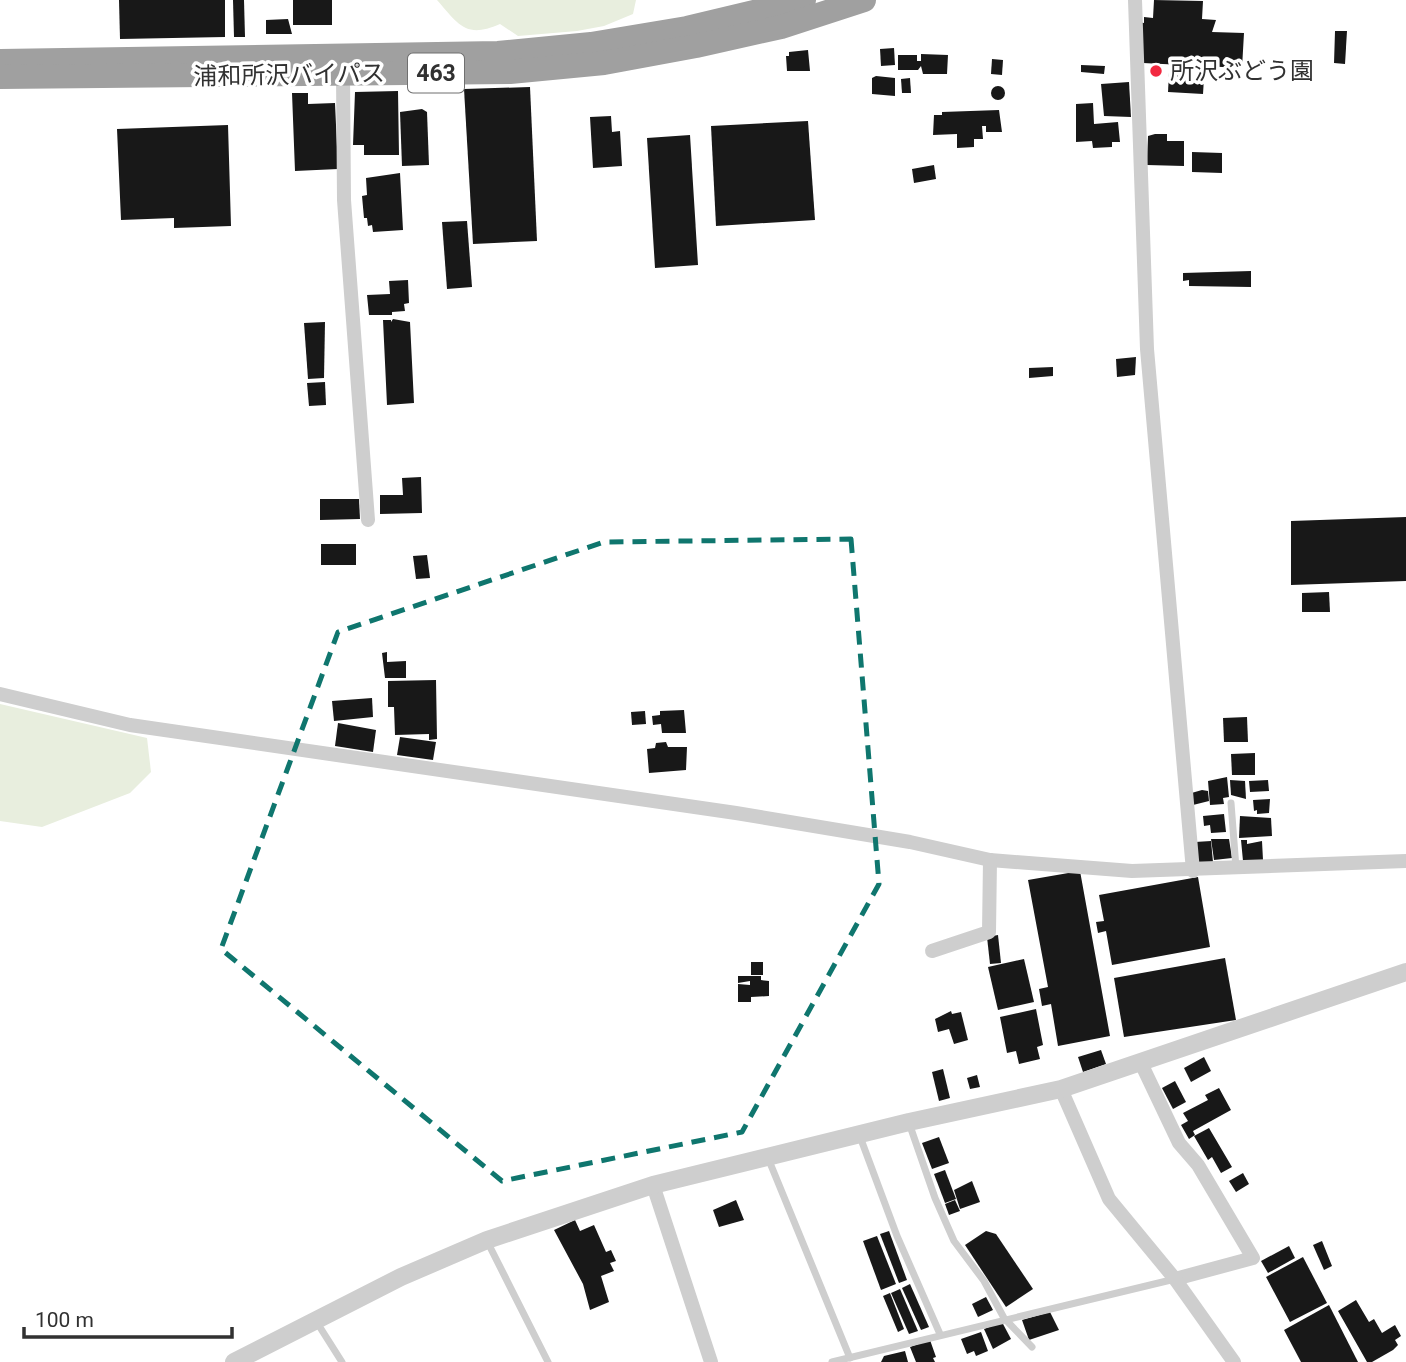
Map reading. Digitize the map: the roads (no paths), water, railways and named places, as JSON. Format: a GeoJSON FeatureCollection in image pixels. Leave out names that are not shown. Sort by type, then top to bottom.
{"type":"FeatureCollection","features":[{"type":"Feature","properties":{"kind":"highway","name":"浦和所沢バイパス"},"geometry":{"type":"LineString","coordinates":[[0,61],[498,53],[591,44],[687,29],[804,0]]}},
{"type":"Feature","properties":{"kind":"highway","name":"浦和所沢バイパス"},"geometry":{"type":"LineString","coordinates":[[0,77],[510,72],[604,63],[781,27],[864,0]]}},
{"type":"Feature","properties":{"kind":"street"},"geometry":{"type":"LineString","coordinates":[[1135,0],[1147,349],[1193,871]]}},
{"type":"Feature","properties":{"kind":"street"},"geometry":{"type":"LineString","coordinates":[[342,74],[344,200],[368,520]]}},
{"type":"Feature","properties":{"kind":"street"},"geometry":{"type":"LineString","coordinates":[[0,694],[130,725],[736,813],[910,842],[989,860],[1132,871],[1193,871],[1406,861]]}},
{"type":"Feature","properties":{"kind":"street"},"geometry":{"type":"LineString","coordinates":[[932,951],[989,932],[989,860]]}},
{"type":"Feature","properties":{"kind":"street"},"geometry":{"type":"LineString","coordinates":[[234,1362],[256,1357],[316,1320],[401,1277],[487,1240],[653,1185],[909,1122],[1061,1089],[1406,972]]}},
{"type":"Feature","properties":{"kind":"street"},"geometry":{"type":"LineString","coordinates":[[1140,1061],[1179,1143],[1198,1165],[1253,1258],[1175,1279]]}},
{"type":"Feature","properties":{"kind":"street"},"geometry":{"type":"LineString","coordinates":[[1061,1089],[1109,1199],[1175,1279],[1234,1362]]}},
{"type":"Feature","properties":{"kind":"street"},"geometry":{"type":"LineString","coordinates":[[653,1185],[711,1362]]}},
{"type":"Feature","properties":{"kind":"lane"},"geometry":{"type":"LineString","coordinates":[[1231,803],[1237,869]]}},
{"type":"Feature","properties":{"kind":"lane"},"geometry":{"type":"LineString","coordinates":[[909,1122],[935,1198],[954,1241],[984,1281],[1004,1318],[1032,1348]]}},
{"type":"Feature","properties":{"kind":"lane"},"geometry":{"type":"LineString","coordinates":[[859,1134],[897,1236],[940,1334]]}},
{"type":"Feature","properties":{"kind":"lane"},"geometry":{"type":"LineString","coordinates":[[768,1157],[850,1358]]}},
{"type":"Feature","properties":{"kind":"lane"},"geometry":{"type":"LineString","coordinates":[[487,1240],[548,1362]]}},
{"type":"Feature","properties":{"kind":"lane"},"geometry":{"type":"LineString","coordinates":[[832,1362],[1004,1318],[1175,1279]]}},
{"type":"Feature","properties":{"kind":"lane"},"geometry":{"type":"LineString","coordinates":[[316,1320],[342,1362]]}},
{"type":"Feature","properties":{"kind":"place","name":"所沢ぶどう園"},"geometry":{"type":"Point","coordinates":[1156,71]}}]}
